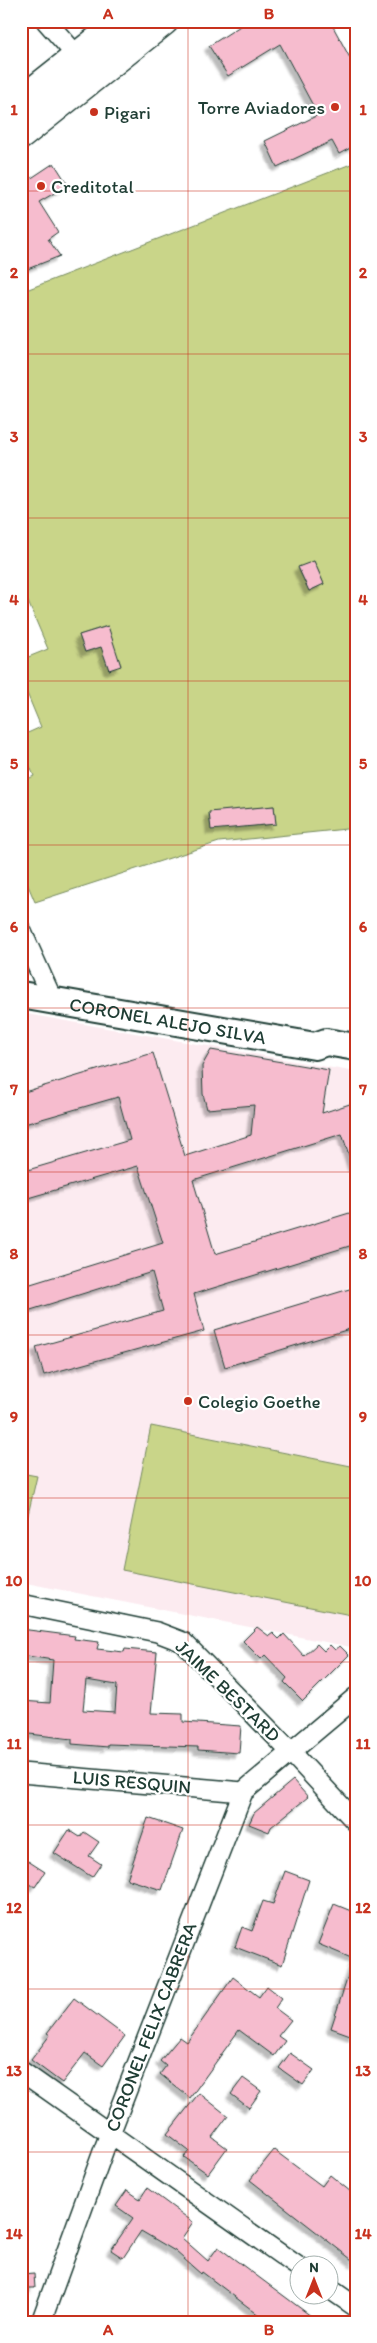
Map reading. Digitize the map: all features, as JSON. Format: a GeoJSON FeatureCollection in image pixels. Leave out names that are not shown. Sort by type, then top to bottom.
{"type":"FeatureCollection","features":[{"type":"Feature","properties":{"kind":"highway"},"geometry":{"type":"LineString","coordinates":[[21,100],[122,21]]}},
{"type":"Feature","properties":{"kind":"highway"},"geometry":{"type":"LineString","coordinates":[[21,135],[164,21]]}},
{"type":"Feature","properties":{"kind":"main road","name":"CORONEL ALEJO SILVA"},"geometry":{"type":"LineString","coordinates":[[21,995],[315,1046],[326,1042],[356,1047]]}},
{"type":"Feature","properties":{"kind":"main road","name":"CORONEL ALEJO SILVA"},"geometry":{"type":"LineString","coordinates":[[315,1046],[323,1055],[356,1061]]}},
{"type":"Feature","properties":{"kind":"street"},"geometry":{"type":"LineString","coordinates":[[46,21],[77,56]]}},
{"type":"Feature","properties":{"kind":"street"},"geometry":{"type":"LineString","coordinates":[[21,930],[53,1000]]}},
{"type":"Feature","properties":{"kind":"street","name":"JAIME BESTARD"},"geometry":{"type":"LineString","coordinates":[[21,1604],[157,1632],[183,1642],[290,1751],[356,1697]]}},
{"type":"Feature","properties":{"kind":"street"},"geometry":{"type":"LineString","coordinates":[[290,1751],[356,1822]]}},
{"type":"Feature","properties":{"kind":"street","name":"CORONEL FELIX CABRERA"},"geometry":{"type":"LineString","coordinates":[[41,2322],[109,2135],[243,1792],[290,1751]]}},
{"type":"Feature","properties":{"kind":"street","name":"LUIS RESQUIN"},"geometry":{"type":"LineString","coordinates":[[21,1773],[243,1792]]}},
{"type":"Feature","properties":{"kind":"street"},"geometry":{"type":"LineString","coordinates":[[21,2071],[290,2261]]}},
{"type":"Feature","properties":{"kind":"street"},"geometry":{"type":"LineString","coordinates":[[340,2296],[356,2307]]}},
{"type":"Feature","properties":{"kind":"shaded area"},"geometry":{"type":"Polygon","coordinates":[[[21,1013],[356,1072],[356,1102],[185,1156],[153,1053],[21,1093],[21,1013]]]}},
{"type":"Feature","properties":{"kind":"shaded area"},"geometry":{"type":"Polygon","coordinates":[[[118,1097],[130,1140],[21,1172],[21,1125],[118,1097]]]}},
{"type":"Feature","properties":{"kind":"shaded area","name":"Colegio Goethe"},"geometry":{"type":"Polygon","coordinates":[[[356,1129],[350,1157],[356,1173],[356,1211],[214,1287],[356,1244],[356,1285],[346,1288],[356,1317],[356,1467],[151,1426],[123,1570],[356,1616],[356,1648],[21,1582],[21,1313],[152,1272],[163,1311],[36,1347],[44,1375],[204,1330],[183,1255],[21,1287],[21,1200],[138,1166],[163,1243],[193,1180],[356,1129]]]}},
{"type":"Feature","properties":{"kind":"green space"},"geometry":{"type":"Polygon","coordinates":[[[356,162],[356,828],[219,842],[35,902],[21,869],[21,782],[34,776],[21,746],[21,736],[41,727],[24,686],[21,687],[21,660],[48,649],[26,597],[21,599],[21,292],[356,162]],[[314,561],[298,568],[309,591],[324,584],[314,561]],[[107,626],[79,635],[85,652],[113,643],[107,626]],[[115,651],[104,655],[109,670],[121,665],[115,651]],[[274,806],[209,813],[211,829],[276,824],[274,806]]]}},
{"type":"Feature","properties":{"kind":"green space"},"geometry":{"type":"Polygon","coordinates":[[[151,1426],[356,1467],[356,1616],[122,1570],[151,1426]]]}},
{"type":"Feature","properties":{"kind":"green space"},"geometry":{"type":"Polygon","coordinates":[[[21,1473],[37,1476],[21,1545],[21,1473]]]}},
{"type":"Feature","properties":{"kind":"building","name":"Torre Aviadores"},"geometry":{"type":"Polygon","coordinates":[[[248,21],[330,21],[356,69],[356,145],[339,154],[332,141],[277,167],[265,141],[318,115],[280,44],[228,76],[209,46],[248,21]]]}},
{"type":"Feature","properties":{"kind":"building"},"geometry":{"type":"Polygon","coordinates":[[[54,163],[68,185],[39,202],[58,232],[48,239],[60,256],[25,270],[21,263],[21,185],[54,163]]]}},
{"type":"Feature","properties":{"kind":"building"},"geometry":{"type":"Polygon","coordinates":[[[314,561],[324,584],[309,591],[298,567],[314,561]]]}},
{"type":"Feature","properties":{"kind":"building"},"geometry":{"type":"Polygon","coordinates":[[[108,626],[121,666],[109,670],[101,647],[85,652],[79,635],[108,626]]]}},
{"type":"Feature","properties":{"kind":"building"},"geometry":{"type":"Polygon","coordinates":[[[274,806],[276,824],[211,830],[209,812],[274,806]]]}},
{"type":"Feature","properties":{"kind":"building"},"geometry":{"type":"Polygon","coordinates":[[[211,1050],[329,1070],[322,1113],[356,1102],[356,1166],[353,1167],[342,1134],[193,1180],[215,1254],[356,1211],[356,1244],[194,1294],[204,1331],[44,1375],[36,1347],[163,1311],[152,1272],[21,1313],[21,1287],[163,1243],[138,1166],[21,1200],[21,1172],[130,1140],[118,1097],[21,1125],[21,1093],[153,1053],[185,1156],[251,1135],[254,1105],[207,1109],[203,1094],[202,1066],[211,1050]]]}},
{"type":"Feature","properties":{"kind":"building"},"geometry":{"type":"Polygon","coordinates":[[[356,1287],[356,1327],[225,1367],[214,1330],[356,1287]]]}},
{"type":"Feature","properties":{"kind":"building"},"geometry":{"type":"Polygon","coordinates":[[[257,1627],[269,1636],[273,1633],[279,1639],[284,1634],[304,1656],[317,1644],[324,1651],[330,1645],[335,1650],[340,1646],[349,1655],[303,1701],[284,1682],[287,1678],[265,1655],[261,1659],[243,1641],[257,1627]]]}},
{"type":"Feature","properties":{"kind":"building"},"geometry":{"type":"Polygon","coordinates":[[[21,1629],[75,1636],[74,1639],[99,1642],[97,1649],[124,1652],[125,1649],[157,1652],[151,1713],[183,1714],[183,1722],[241,1726],[239,1753],[198,1750],[198,1747],[108,1744],[108,1747],[72,1744],[72,1739],[21,1733],[21,1701],[50,1703],[53,1660],[21,1655],[21,1629]],[[86,1680],[83,1710],[115,1712],[117,1685],[86,1680]]]}},
{"type":"Feature","properties":{"kind":"building"},"geometry":{"type":"Polygon","coordinates":[[[293,1780],[308,1797],[271,1827],[269,1832],[249,1824],[254,1813],[293,1780]]]}},
{"type":"Feature","properties":{"kind":"building"},"geometry":{"type":"Polygon","coordinates":[[[148,1818],[183,1830],[162,1890],[127,1879],[148,1818]]]}},
{"type":"Feature","properties":{"kind":"building"},"geometry":{"type":"Polygon","coordinates":[[[69,1830],[80,1837],[84,1832],[99,1842],[89,1856],[101,1864],[92,1877],[54,1853],[69,1830]]]}},
{"type":"Feature","properties":{"kind":"building"},"geometry":{"type":"Polygon","coordinates":[[[28,1861],[45,1872],[35,1887],[21,1879],[21,1870],[28,1861]]]}},
{"type":"Feature","properties":{"kind":"building"},"geometry":{"type":"Polygon","coordinates":[[[285,1871],[309,1880],[282,1965],[235,1947],[242,1927],[252,1931],[263,1901],[273,1904],[285,1871]]]}},
{"type":"Feature","properties":{"kind":"building"},"geometry":{"type":"Polygon","coordinates":[[[334,1904],[356,1913],[356,1960],[318,1944],[334,1904]]]}},
{"type":"Feature","properties":{"kind":"building"},"geometry":{"type":"Polygon","coordinates":[[[353,1961],[356,1961],[356,2028],[353,2036],[331,2028],[353,1961]]]}},
{"type":"Feature","properties":{"kind":"building"},"geometry":{"type":"Polygon","coordinates":[[[233,1977],[259,1997],[267,1986],[282,1998],[275,2008],[291,2020],[278,2036],[285,2041],[274,2056],[239,2030],[190,2098],[160,2074],[166,2066],[160,2061],[180,2037],[187,2042],[233,1977]]]}},
{"type":"Feature","properties":{"kind":"building"},"geometry":{"type":"Polygon","coordinates":[[[74,1998],[125,2036],[103,2066],[85,2053],[62,2083],[31,2060],[50,2035],[47,2033],[74,1998]]]}},
{"type":"Feature","properties":{"kind":"building"},"geometry":{"type":"Polygon","coordinates":[[[290,2053],[314,2070],[303,2085],[279,2068],[290,2053]]]}},
{"type":"Feature","properties":{"kind":"building"},"geometry":{"type":"Polygon","coordinates":[[[243,2078],[261,2091],[249,2108],[231,2094],[243,2078]]]}},
{"type":"Feature","properties":{"kind":"building"},"geometry":{"type":"Polygon","coordinates":[[[199,2093],[228,2116],[212,2137],[227,2148],[208,2174],[184,2157],[189,2151],[167,2134],[199,2093]]]}},
{"type":"Feature","properties":{"kind":"building"},"geometry":{"type":"Polygon","coordinates":[[[274,2150],[322,2186],[330,2175],[356,2196],[356,2263],[250,2180],[274,2150]]]}},
{"type":"Feature","properties":{"kind":"building"},"geometry":{"type":"Polygon","coordinates":[[[147,2188],[193,2222],[182,2238],[208,2261],[218,2247],[290,2300],[290,2306],[297,2306],[319,2322],[268,2322],[202,2272],[201,2274],[175,2251],[141,2231],[123,2258],[111,2250],[133,2218],[116,2206],[127,2190],[140,2199],[147,2188]]]}},
{"type":"Feature","properties":{"kind":"building"},"geometry":{"type":"Polygon","coordinates":[[[34,2274],[35,2288],[21,2288],[21,2275],[34,2274]]]}},
{"type":"Feature","properties":{"kind":"place","name":"Torre Aviadores"},"geometry":{"type":"Point","coordinates":[335,107]}},
{"type":"Feature","properties":{"kind":"place","name":"Pigari"},"geometry":{"type":"Point","coordinates":[94,112]}},
{"type":"Feature","properties":{"kind":"place","name":"Creditotal"},"geometry":{"type":"Point","coordinates":[41,186]}},
{"type":"Feature","properties":{"kind":"place","name":"Colegio Goethe"},"geometry":{"type":"Point","coordinates":[188,1401]}}]}
